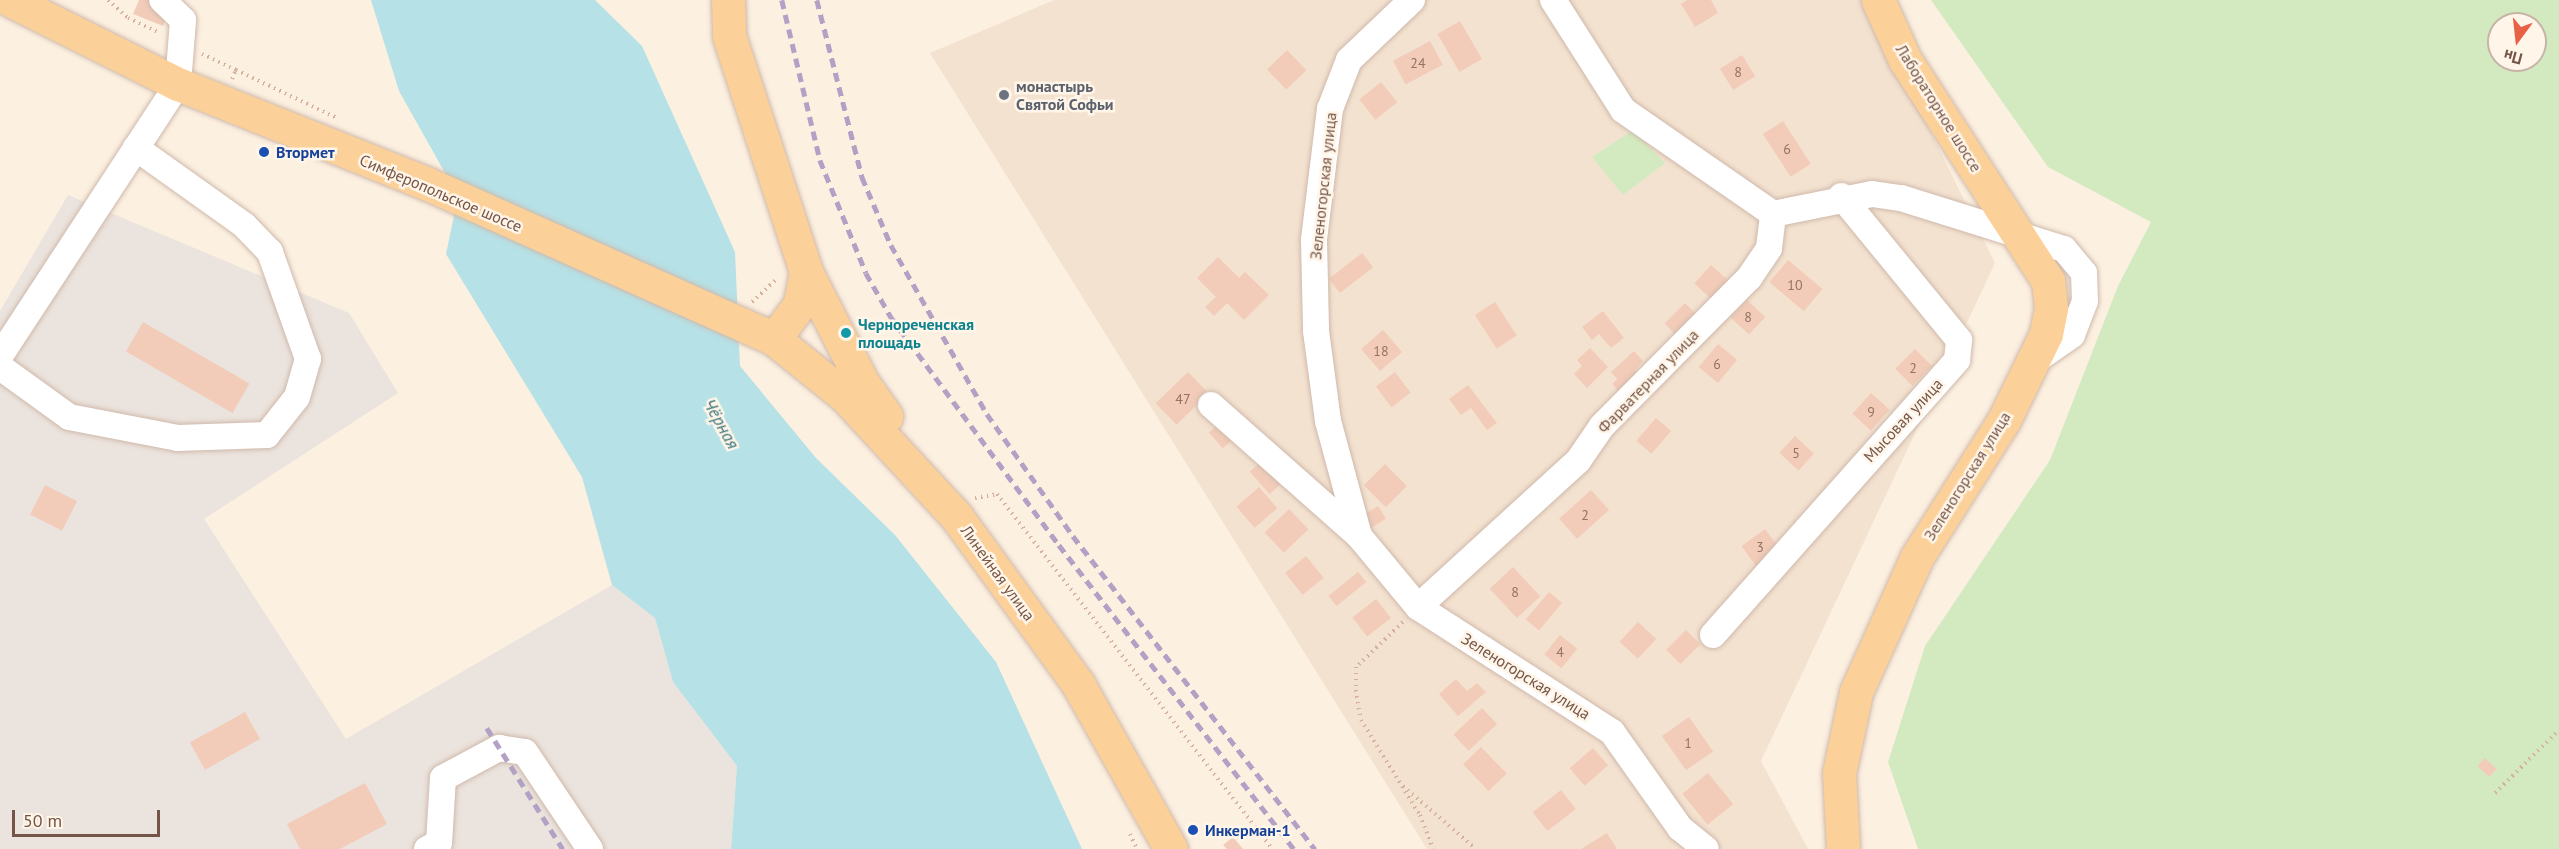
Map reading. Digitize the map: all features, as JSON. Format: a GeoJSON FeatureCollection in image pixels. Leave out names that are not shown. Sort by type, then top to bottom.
{"type":"FeatureCollection","features":[{"type":"Feature","properties":{"kind":"main road","name":"Симферопольское шоссе"},"geometry":{"type":"LineString","coordinates":[[10,0],[178,84],[428,184],[760,333]]}},
{"type":"Feature","properties":{"kind":"main road"},"geometry":{"type":"LineString","coordinates":[[727,0],[729,36],[806,272],[862,382],[956,516]]}},
{"type":"Feature","properties":{"kind":"main road","name":"Лабораторное шоссе"},"geometry":{"type":"LineString","coordinates":[[1878,0],[1905,60],[2014,226]]}},
{"type":"Feature","properties":{"kind":"main road","name":"Зеленогорская улица"},"geometry":{"type":"LineString","coordinates":[[1843,849],[1839,773],[1856,692],[1917,557],[2004,420],[2033,362],[2051,308],[2048,281],[2014,226]]}},
{"type":"Feature","properties":{"kind":"main road"},"geometry":{"type":"LineString","coordinates":[[760,333],[800,304],[806,272]]}},
{"type":"Feature","properties":{"kind":"main road","name":"Линейная улица"},"geometry":{"type":"LineString","coordinates":[[760,333],[844,395],[956,516],[1078,684],[1171,849]]}},
{"type":"Feature","properties":{"kind":"street"},"geometry":{"type":"LineString","coordinates":[[0,356],[178,84],[183,20],[162,0]]}},
{"type":"Feature","properties":{"kind":"street","name":"Зеленогорская улица"},"geometry":{"type":"LineString","coordinates":[[1412,0],[1349,60],[1330,109],[1314,240],[1316,331],[1328,421],[1359,536],[1418,607],[1506,666],[1590,713],[1612,732],[1680,828],[1706,849]]}},
{"type":"Feature","properties":{"kind":"street"},"geometry":{"type":"LineString","coordinates":[[1553,0],[1623,110],[1773,214],[1841,196],[1901,198],[2014,226]]}},
{"type":"Feature","properties":{"kind":"street"},"geometry":{"type":"LineString","coordinates":[[0,367],[69,417],[178,438],[267,435],[297,397],[308,359],[270,252],[244,225],[136,148]]}},
{"type":"Feature","properties":{"kind":"street","name":"Мысовая улица"},"geometry":{"type":"LineString","coordinates":[[1713,635],[1957,360],[1959,340],[1841,196]]}},
{"type":"Feature","properties":{"kind":"street","name":"Фарватерная улица"},"geometry":{"type":"LineString","coordinates":[[1418,607],[1578,461],[1602,426],[1749,278],[1768,248],[1773,214]]}},
{"type":"Feature","properties":{"kind":"street"},"geometry":{"type":"LineString","coordinates":[[1211,405],[1359,536]]}},
{"type":"Feature","properties":{"kind":"street"},"geometry":{"type":"LineString","coordinates":[[427,849],[439,843],[443,778],[499,748],[525,752],[590,849]]}},
{"type":"Feature","properties":{"kind":"path"},"geometry":{"type":"LineString","coordinates":[[1418,607],[1356,667],[1361,720],[1420,815],[1433,849]]}},
{"type":"Feature","properties":{"kind":"path"},"geometry":{"type":"LineString","coordinates":[[2495,793],[2559,730]]}},
{"type":"Feature","properties":{"kind":"path"},"geometry":{"type":"LineString","coordinates":[[1398,782],[1476,849]]}},
{"type":"Feature","properties":{"kind":"shaded area"},"geometry":{"type":"Polygon","coordinates":[[[1054,0],[1866,0],[1995,263],[1761,761],[1808,849],[1427,849],[930,53],[1054,0]]]}},
{"type":"Feature","properties":{"kind":"shaded area"},"geometry":{"type":"Polygon","coordinates":[[[68,195],[349,313],[398,393],[204,519],[346,739],[612,585],[655,618],[673,682],[737,766],[731,849],[0,849],[0,311],[68,195]]]}},
{"type":"Feature","properties":{"kind":"green space"},"geometry":{"type":"Polygon","coordinates":[[[1931,0],[2559,0],[2559,849],[1918,849],[1888,762],[1925,646],[2050,460],[2118,286],[2151,222],[2048,167],[1931,0]]]}},
{"type":"Feature","properties":{"kind":"green space"},"geometry":{"type":"Polygon","coordinates":[[[1633,130],[1665,163],[1623,195],[1592,157],[1633,130]]]}},
{"type":"Feature","properties":{"kind":"water","name":"Чёрная"},"geometry":{"type":"Polygon","coordinates":[[[371,0],[595,0],[642,46],[735,252],[740,366],[816,458],[895,535],[996,662],[1082,849],[731,849],[737,766],[673,682],[655,618],[612,585],[582,477],[446,254],[458,196],[399,91],[371,0]]]}},
{"type":"Feature","properties":{"kind":"building"},"geometry":{"type":"Polygon","coordinates":[[[139,0],[174,0],[163,26],[133,14],[139,0]]]}},
{"type":"Feature","properties":{"kind":"building"},"geometry":{"type":"Polygon","coordinates":[[[1687,0],[1711,0],[1718,13],[1695,27],[1681,4],[1687,0]]]}},
{"type":"Feature","properties":{"kind":"building"},"geometry":{"type":"Polygon","coordinates":[[[1460,21],[1482,59],[1459,72],[1437,34],[1460,21]]]}},
{"type":"Feature","properties":{"kind":"building"},"geometry":{"type":"Polygon","coordinates":[[[1430,41],[1443,65],[1406,85],[1393,61],[1430,41]]]}},
{"type":"Feature","properties":{"kind":"building"},"geometry":{"type":"Polygon","coordinates":[[[1287,50],[1306,70],[1286,90],[1267,69],[1287,50]]]}},
{"type":"Feature","properties":{"kind":"building"},"geometry":{"type":"Polygon","coordinates":[[[1742,55],[1755,76],[1733,90],[1720,69],[1742,55]]]}},
{"type":"Feature","properties":{"kind":"building"},"geometry":{"type":"Polygon","coordinates":[[[1381,82],[1397,102],[1376,120],[1359,100],[1381,82]]]}},
{"type":"Feature","properties":{"kind":"building"},"geometry":{"type":"Polygon","coordinates":[[[1783,121],[1811,164],[1791,177],[1763,134],[1783,121]]]}},
{"type":"Feature","properties":{"kind":"building"},"geometry":{"type":"Polygon","coordinates":[[[1362,253],[1373,267],[1340,293],[1329,279],[1362,253]]]}},
{"type":"Feature","properties":{"kind":"building"},"geometry":{"type":"Polygon","coordinates":[[[1218,257],[1239,278],[1245,272],[1269,295],[1244,320],[1227,303],[1214,316],[1205,307],[1216,297],[1197,278],[1218,257]]]}},
{"type":"Feature","properties":{"kind":"building"},"geometry":{"type":"Polygon","coordinates":[[[1788,260],[1822,289],[1804,311],[1769,282],[1788,260]]]}},
{"type":"Feature","properties":{"kind":"building"},"geometry":{"type":"Polygon","coordinates":[[[1711,265],[1730,282],[1713,300],[1694,284],[1711,265]]]}},
{"type":"Feature","properties":{"kind":"building"},"geometry":{"type":"Polygon","coordinates":[[[1747,300],[1765,317],[1749,335],[1731,318],[1747,300]]]}},
{"type":"Feature","properties":{"kind":"building"},"geometry":{"type":"Polygon","coordinates":[[[1495,302],[1517,336],[1497,349],[1475,315],[1495,302]]]}},
{"type":"Feature","properties":{"kind":"building"},"geometry":{"type":"Polygon","coordinates":[[[1685,303],[1698,316],[1677,336],[1664,324],[1685,303]]]}},
{"type":"Feature","properties":{"kind":"building"},"geometry":{"type":"Polygon","coordinates":[[[1603,311],[1624,338],[1611,348],[1599,334],[1592,340],[1582,327],[1603,311]]]}},
{"type":"Feature","properties":{"kind":"building"},"geometry":{"type":"Polygon","coordinates":[[[143,322],[250,384],[233,413],[126,351],[143,322]]]}},
{"type":"Feature","properties":{"kind":"building"},"geometry":{"type":"Polygon","coordinates":[[[1383,330],[1402,352],[1380,371],[1361,349],[1383,330]]]}},
{"type":"Feature","properties":{"kind":"building"},"geometry":{"type":"Polygon","coordinates":[[[1718,344],[1737,360],[1718,383],[1699,367],[1718,344]]]}},
{"type":"Feature","properties":{"kind":"building"},"geometry":{"type":"Polygon","coordinates":[[[1590,348],[1608,367],[1587,388],[1574,374],[1582,366],[1577,360],[1590,348]]]}},
{"type":"Feature","properties":{"kind":"building"},"geometry":{"type":"Polygon","coordinates":[[[1915,349],[1932,366],[1912,386],[1895,369],[1915,349]]]}},
{"type":"Feature","properties":{"kind":"building"},"geometry":{"type":"Polygon","coordinates":[[[1634,351],[1643,361],[1635,370],[1644,379],[1625,398],[1612,384],[1617,379],[1611,372],[1634,351]]]}},
{"type":"Feature","properties":{"kind":"building"},"geometry":{"type":"Polygon","coordinates":[[[1188,372],[1209,394],[1176,425],[1156,403],[1188,372]]]}},
{"type":"Feature","properties":{"kind":"building"},"geometry":{"type":"Polygon","coordinates":[[[1395,372],[1411,393],[1391,407],[1376,386],[1395,372]]]}},
{"type":"Feature","properties":{"kind":"building"},"geometry":{"type":"Polygon","coordinates":[[[1468,385],[1497,423],[1487,430],[1471,408],[1461,415],[1449,399],[1468,385]]]}},
{"type":"Feature","properties":{"kind":"building"},"geometry":{"type":"Polygon","coordinates":[[[1871,393],[1890,410],[1871,431],[1852,414],[1871,393]]]}},
{"type":"Feature","properties":{"kind":"building"},"geometry":{"type":"Polygon","coordinates":[[[1656,418],[1671,431],[1651,454],[1636,441],[1656,418]]]}},
{"type":"Feature","properties":{"kind":"building"},"geometry":{"type":"Polygon","coordinates":[[[1221,422],[1235,438],[1223,448],[1209,432],[1221,422]]]}},
{"type":"Feature","properties":{"kind":"building"},"geometry":{"type":"Polygon","coordinates":[[[1795,436],[1814,454],[1798,471],[1779,453],[1795,436]]]}},
{"type":"Feature","properties":{"kind":"building"},"geometry":{"type":"Polygon","coordinates":[[[1266,457],[1286,479],[1270,494],[1250,472],[1266,457]]]}},
{"type":"Feature","properties":{"kind":"building"},"geometry":{"type":"Polygon","coordinates":[[[1385,464],[1407,486],[1386,507],[1364,485],[1385,464]]]}},
{"type":"Feature","properties":{"kind":"building"},"geometry":{"type":"Polygon","coordinates":[[[45,485],[77,501],[62,531],[30,514],[45,485]]]}},
{"type":"Feature","properties":{"kind":"building"},"geometry":{"type":"Polygon","coordinates":[[[1259,487],[1277,508],[1255,528],[1236,507],[1259,487]]]}},
{"type":"Feature","properties":{"kind":"building"},"geometry":{"type":"Polygon","coordinates":[[[1591,490],[1609,510],[1577,539],[1559,519],[1591,490]]]}},
{"type":"Feature","properties":{"kind":"building"},"geometry":{"type":"Polygon","coordinates":[[[1378,506],[1386,519],[1366,531],[1358,519],[1378,506]]]}},
{"type":"Feature","properties":{"kind":"building"},"geometry":{"type":"Polygon","coordinates":[[[1289,509],[1308,529],[1284,553],[1265,533],[1289,509]]]}},
{"type":"Feature","properties":{"kind":"building"},"geometry":{"type":"Polygon","coordinates":[[[1765,529],[1779,548],[1756,565],[1742,546],[1765,529]]]}},
{"type":"Feature","properties":{"kind":"building"},"geometry":{"type":"Polygon","coordinates":[[[1306,556],[1324,578],[1303,595],[1285,573],[1306,556]]]}},
{"type":"Feature","properties":{"kind":"building"},"geometry":{"type":"Polygon","coordinates":[[[1513,567],[1540,596],[1517,618],[1490,589],[1513,567]]]}},
{"type":"Feature","properties":{"kind":"building"},"geometry":{"type":"Polygon","coordinates":[[[1358,572],[1366,582],[1337,606],[1328,596],[1358,572]]]}},
{"type":"Feature","properties":{"kind":"building"},"geometry":{"type":"Polygon","coordinates":[[[1549,592],[1562,603],[1539,631],[1526,620],[1549,592]]]}},
{"type":"Feature","properties":{"kind":"building"},"geometry":{"type":"Polygon","coordinates":[[[1376,599],[1391,618],[1367,636],[1352,617],[1376,599]]]}},
{"type":"Feature","properties":{"kind":"building"},"geometry":{"type":"Polygon","coordinates":[[[1638,622],[1656,639],[1638,659],[1620,642],[1638,622]]]}},
{"type":"Feature","properties":{"kind":"building"},"geometry":{"type":"Polygon","coordinates":[[[1686,630],[1700,644],[1680,664],[1666,650],[1686,630]]]}},
{"type":"Feature","properties":{"kind":"building"},"geometry":{"type":"Polygon","coordinates":[[[1560,635],[1577,649],[1561,668],[1544,654],[1560,635]]]}},
{"type":"Feature","properties":{"kind":"building"},"geometry":{"type":"Polygon","coordinates":[[[1456,679],[1467,691],[1477,683],[1486,692],[1458,716],[1439,694],[1456,679]]]}},
{"type":"Feature","properties":{"kind":"building"},"geometry":{"type":"Polygon","coordinates":[[[1482,708],[1497,724],[1468,751],[1453,735],[1482,708]]]}},
{"type":"Feature","properties":{"kind":"building"},"geometry":{"type":"Polygon","coordinates":[[[245,712],[260,739],[205,770],[190,743],[245,712]]]}},
{"type":"Feature","properties":{"kind":"building"},"geometry":{"type":"Polygon","coordinates":[[[1689,717],[1713,751],[1686,770],[1662,736],[1689,717]]]}},
{"type":"Feature","properties":{"kind":"building"},"geometry":{"type":"Polygon","coordinates":[[[1481,747],[1507,774],[1489,791],[1463,764],[1481,747]]]}},
{"type":"Feature","properties":{"kind":"building"},"geometry":{"type":"Polygon","coordinates":[[[1593,748],[1608,765],[1585,786],[1570,768],[1593,748]]]}},
{"type":"Feature","properties":{"kind":"building"},"geometry":{"type":"Polygon","coordinates":[[[2485,758],[2497,769],[2489,777],[2477,766],[2485,758]]]}},
{"type":"Feature","properties":{"kind":"building"},"geometry":{"type":"Polygon","coordinates":[[[1708,773],[1733,804],[1708,825],[1682,794],[1708,773]]]}},
{"type":"Feature","properties":{"kind":"building"},"geometry":{"type":"Polygon","coordinates":[[[365,783],[387,824],[340,849],[300,849],[287,824],[365,783]]]}},
{"type":"Feature","properties":{"kind":"building"},"geometry":{"type":"Polygon","coordinates":[[[1561,790],[1576,809],[1547,831],[1533,812],[1561,790]]]}},
{"type":"Feature","properties":{"kind":"building"},"geometry":{"type":"Polygon","coordinates":[[[1607,833],[1617,849],[1581,849],[1607,833]]]}},
{"type":"Feature","properties":{"kind":"building"},"geometry":{"type":"Polygon","coordinates":[[[1233,837],[1243,849],[1227,849],[1223,845],[1233,837]]]}},
{"type":"Feature","properties":{"kind":"railway"},"geometry":{"type":"LineString","coordinates":[[782,0],[820,160],[866,273],[891,317],[1059,545],[1294,849]]}},
{"type":"Feature","properties":{"kind":"railway"},"geometry":{"type":"LineString","coordinates":[[817,0],[862,177],[891,245],[987,414],[1073,536],[1315,849]]}},
{"type":"Feature","properties":{"kind":"railway"},"geometry":{"type":"LineString","coordinates":[[487,728],[563,849]]}},
{"type":"Feature","properties":{"kind":"place","name":"монастырь Святой Софьи"},"geometry":{"type":"Point","coordinates":[1004,95]}},
{"type":"Feature","properties":{"kind":"place","name":"Втормет"},"geometry":{"type":"Point","coordinates":[264,152]}},
{"type":"Feature","properties":{"kind":"place","name":"Чернореченская площадь"},"geometry":{"type":"Point","coordinates":[846,333]}},
{"type":"Feature","properties":{"kind":"place","name":"Инкерман-1"},"geometry":{"type":"Point","coordinates":[1193,830]}}]}
